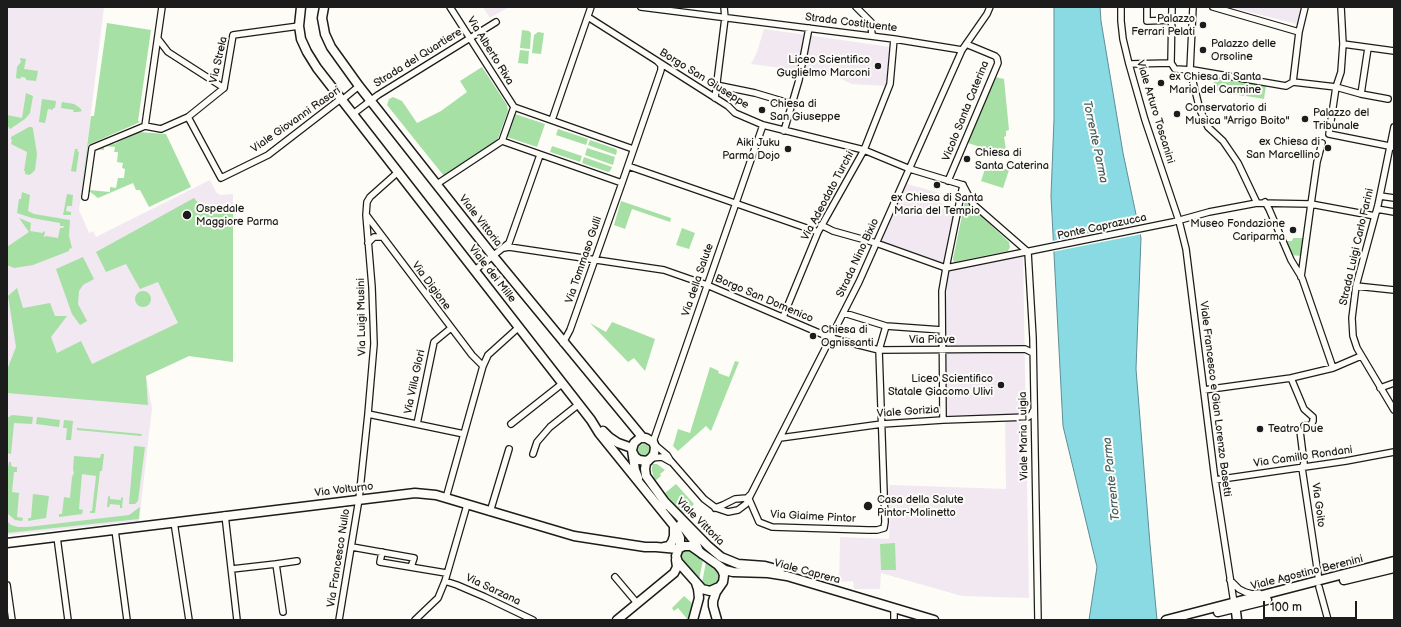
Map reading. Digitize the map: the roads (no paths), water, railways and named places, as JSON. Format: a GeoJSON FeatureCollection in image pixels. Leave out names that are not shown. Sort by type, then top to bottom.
{"type":"FeatureCollection","features":[{"type":"Feature","properties":{"kind":"main road","name":"Viale dei Mille"},"geometry":{"type":"LineString","coordinates":[[301,7],[299,26],[302,39],[307,52],[317,68],[563,383],[599,433],[674,525],[680,538],[676,554],[677,567],[674,573],[616,620]]}},
{"type":"Feature","properties":{"kind":"main road","name":"Viale Vittoria"},"geometry":{"type":"LineString","coordinates":[[324,7],[322,18],[325,34],[331,47],[359,86],[493,256],[643,438]]}},
{"type":"Feature","properties":{"kind":"main road"},"geometry":{"type":"LineString","coordinates":[[591,420],[609,438],[632,450],[635,457],[639,460],[644,461],[650,459],[655,452],[653,443],[648,439],[643,438],[636,441],[632,450],[635,470],[640,482]]}},
{"type":"Feature","properties":{"kind":"main road","name":"Viale Vittoria"},"geometry":{"type":"LineString","coordinates":[[650,459],[646,465],[645,474],[648,481],[664,501],[710,549],[719,561]]}},
{"type":"Feature","properties":{"kind":"main road","name":"Via Volturno"},"geometry":{"type":"LineString","coordinates":[[7,543],[415,493],[436,495],[574,536],[645,547],[678,549],[682,546],[688,545],[702,554]]}},
{"type":"Feature","properties":{"kind":"main road","name":"Viale Vittoria"},"geometry":{"type":"LineString","coordinates":[[664,501],[672,514],[695,542],[702,554]]}},
{"type":"Feature","properties":{"kind":"main road"},"geometry":{"type":"LineString","coordinates":[[662,548],[669,546],[672,542],[675,531],[674,525]]}},
{"type":"Feature","properties":{"kind":"main road"},"geometry":{"type":"LineString","coordinates":[[702,554],[719,561],[724,575],[723,582],[714,595],[713,602],[717,620]]}},
{"type":"Feature","properties":{"kind":"main road"},"geometry":{"type":"LineString","coordinates":[[676,559],[700,588],[706,591],[713,591],[719,587]]}},
{"type":"Feature","properties":{"kind":"main road","name":"Viale Caprera"},"geometry":{"type":"LineString","coordinates":[[719,561],[728,571],[735,573],[762,572],[780,574],[934,620]]}},
{"type":"Feature","properties":{"kind":"main road","name":"Viale Caprera"},"geometry":{"type":"LineString","coordinates":[[719,561],[765,566],[777,569],[824,584],[845,593]]}},
{"type":"Feature","properties":{"kind":"main road","name":"Viale Agostino Berenini"},"geometry":{"type":"LineString","coordinates":[[1235,605],[1301,586],[1319,584],[1394,562]]}},
{"type":"Feature","properties":{"kind":"main road","name":"Viale Agostino Berenini"},"geometry":{"type":"LineString","coordinates":[[1226,607],[1319,584],[1394,568]]}},
{"type":"Feature","properties":{"kind":"main road"},"geometry":{"type":"LineString","coordinates":[[693,620],[699,596],[695,583]]}},
{"type":"Feature","properties":{"kind":"main road"},"geometry":{"type":"LineString","coordinates":[[1235,605],[1237,620]]}},
{"type":"Feature","properties":{"kind":"main road"},"geometry":{"type":"LineString","coordinates":[[1166,620],[1226,607]]}},
{"type":"Feature","properties":{"kind":"main road"},"geometry":{"type":"LineString","coordinates":[[1189,620],[1226,607]]}},
{"type":"Feature","properties":{"kind":"street"},"geometry":{"type":"LineString","coordinates":[[85,197],[92,148],[145,126],[162,7]]}},
{"type":"Feature","properties":{"kind":"street","name":"Via Alberto Riva"},"geometry":{"type":"LineString","coordinates":[[450,7],[514,107]]}},
{"type":"Feature","properties":{"kind":"street"},"geometry":{"type":"LineString","coordinates":[[552,120],[591,7]]}},
{"type":"Feature","properties":{"kind":"street","name":"Strada Costituente"},"geometry":{"type":"LineString","coordinates":[[641,7],[872,36],[962,50]]}},
{"type":"Feature","properties":{"kind":"street"},"geometry":{"type":"LineString","coordinates":[[715,98],[725,18],[724,7]]}},
{"type":"Feature","properties":{"kind":"street"},"geometry":{"type":"LineString","coordinates":[[856,7],[871,22],[872,36]]}},
{"type":"Feature","properties":{"kind":"street","name":"Strada Nino Bixio"},"geometry":{"type":"LineString","coordinates":[[734,511],[746,504],[753,492],[844,313],[910,169],[962,50],[987,14],[990,7]]}},
{"type":"Feature","properties":{"kind":"street","name":"Viale Arturo Toscanini"},"geometry":{"type":"LineString","coordinates":[[1121,7],[1123,39],[1145,120],[1179,221]]}},
{"type":"Feature","properties":{"kind":"street"},"geometry":{"type":"LineString","coordinates":[[1147,7],[1147,21],[1173,20]]}},
{"type":"Feature","properties":{"kind":"street"},"geometry":{"type":"LineString","coordinates":[[1172,7],[1173,20],[1171,63],[1175,69],[1190,70],[1286,86],[1293,82],[1336,87],[1388,99]]}},
{"type":"Feature","properties":{"kind":"street"},"geometry":{"type":"LineString","coordinates":[[1193,7],[1190,70],[1200,110],[1208,127],[1223,141],[1238,163],[1257,203]]}},
{"type":"Feature","properties":{"kind":"street"},"geometry":{"type":"LineString","coordinates":[[1213,7],[1299,32]]}},
{"type":"Feature","properties":{"kind":"street"},"geometry":{"type":"LineString","coordinates":[[1293,82],[1299,32],[1305,7]]}},
{"type":"Feature","properties":{"kind":"street"},"geometry":{"type":"LineString","coordinates":[[1341,7],[1343,44],[1341,72],[1336,87],[1328,134],[1392,146]]}},
{"type":"Feature","properties":{"kind":"street","name":"Borgo San Giuseppe"},"geometry":{"type":"LineString","coordinates":[[588,17],[728,106],[735,113],[763,125],[864,150],[910,169],[963,185]]}},
{"type":"Feature","properties":{"kind":"street","name":"Strada del Quartiere"},"geometry":{"type":"LineString","coordinates":[[353,114],[496,22]]}},
{"type":"Feature","properties":{"kind":"street","name":"Via Strela"},"geometry":{"type":"LineString","coordinates":[[145,126],[161,129],[188,117],[224,88],[233,35],[299,26]]}},
{"type":"Feature","properties":{"kind":"street"},"geometry":{"type":"LineString","coordinates":[[784,131],[799,80],[808,28]]}},
{"type":"Feature","properties":{"kind":"street"},"geometry":{"type":"LineString","coordinates":[[158,39],[168,52],[224,88]]}},
{"type":"Feature","properties":{"kind":"street","name":"Via Adeodato Turchi"},"geometry":{"type":"LineString","coordinates":[[783,317],[821,225],[864,150],[890,84],[894,39]]}},
{"type":"Feature","properties":{"kind":"street","name":"Vicolo Santa Caterina"},"geometry":{"type":"LineString","coordinates":[[948,181],[998,63],[995,56],[966,44]]}},
{"type":"Feature","properties":{"kind":"street"},"geometry":{"type":"LineString","coordinates":[[1343,44],[1394,51]]}},
{"type":"Feature","properties":{"kind":"street"},"geometry":{"type":"LineString","coordinates":[[1361,94],[1368,48]]}},
{"type":"Feature","properties":{"kind":"street"},"geometry":{"type":"LineString","coordinates":[[437,184],[502,141],[514,107],[634,149],[661,69],[661,65],[658,62]]}},
{"type":"Feature","properties":{"kind":"street"},"geometry":{"type":"LineString","coordinates":[[1130,64],[1171,63]]}},
{"type":"Feature","properties":{"kind":"street"},"geometry":{"type":"LineString","coordinates":[[716,85],[755,93],[792,104]]}},
{"type":"Feature","properties":{"kind":"street","name":"Viale Giovanni Rasori"},"geometry":{"type":"LineString","coordinates":[[188,117],[221,178],[268,155],[359,86]]}},
{"type":"Feature","properties":{"kind":"street","name":"Via della Salute"},"geometry":{"type":"LineString","coordinates":[[653,443],[763,125]]}},
{"type":"Feature","properties":{"kind":"street","name":"Strada Luigi Carlo Farini"},"geometry":{"type":"LineString","coordinates":[[1394,127],[1392,146],[1356,286],[1352,313],[1354,340],[1361,356],[1394,410]]}},
{"type":"Feature","properties":{"kind":"street"},"geometry":{"type":"LineString","coordinates":[[502,141],[622,183]]}},
{"type":"Feature","properties":{"kind":"street"},"geometry":{"type":"LineString","coordinates":[[1322,143],[1317,162],[1301,272],[1332,368]]}},
{"type":"Feature","properties":{"kind":"street","name":"Via Tommaso Gulli"},"geometry":{"type":"LineString","coordinates":[[563,342],[570,330],[634,149]]}},
{"type":"Feature","properties":{"kind":"street"},"geometry":{"type":"LineString","coordinates":[[475,270],[504,248],[510,241],[540,155]]}},
{"type":"Feature","properties":{"kind":"street"},"geometry":{"type":"LineString","coordinates":[[628,166],[818,232]]}},
{"type":"Feature","properties":{"kind":"street","name":"Via Luigi Musini"},"geometry":{"type":"LineString","coordinates":[[359,499],[374,344],[366,215],[367,202],[370,197],[398,172]]}},
{"type":"Feature","properties":{"kind":"street"},"geometry":{"type":"LineString","coordinates":[[963,185],[973,204],[1028,252]]}},
{"type":"Feature","properties":{"kind":"street"},"geometry":{"type":"LineString","coordinates":[[943,420],[942,291],[963,185]]}},
{"type":"Feature","properties":{"kind":"street"},"geometry":{"type":"LineString","coordinates":[[1380,196],[1394,198]]}},
{"type":"Feature","properties":{"kind":"street"},"geometry":{"type":"LineString","coordinates":[[1265,202],[1291,260],[1302,278]]}},
{"type":"Feature","properties":{"kind":"street","name":"Ponte Caprazucca"},"geometry":{"type":"LineString","coordinates":[[946,268],[1171,223],[1209,212],[1265,202],[1311,204],[1375,216]]}},
{"type":"Feature","properties":{"kind":"street"},"geometry":{"type":"LineString","coordinates":[[1377,209],[1394,212]]}},
{"type":"Feature","properties":{"kind":"street","name":"Via Digione"},"geometry":{"type":"LineString","coordinates":[[366,215],[451,328],[472,355],[483,366]]}},
{"type":"Feature","properties":{"kind":"street","name":"Viale Francesco e Gian Lorenzo Basetti"},"geometry":{"type":"LineString","coordinates":[[1179,221],[1186,249],[1215,480],[1235,605]]}},
{"type":"Feature","properties":{"kind":"street"},"geometry":{"type":"LineString","coordinates":[[821,225],[833,231],[876,243],[946,268]]}},
{"type":"Feature","properties":{"kind":"street"},"geometry":{"type":"LineString","coordinates":[[368,243],[374,238],[382,237]]}},
{"type":"Feature","properties":{"kind":"street","name":"Borgo San Domenico"},"geometry":{"type":"LineString","coordinates":[[504,248],[509,247],[664,270],[707,285],[831,338]]}},
{"type":"Feature","properties":{"kind":"street","name":"Viale Maria Luigia"},"geometry":{"type":"LineString","coordinates":[[1028,252],[1033,354],[1038,620]]}},
{"type":"Feature","properties":{"kind":"street"},"geometry":{"type":"LineString","coordinates":[[1356,286],[1394,290]]}},
{"type":"Feature","properties":{"kind":"street"},"geometry":{"type":"LineString","coordinates":[[844,313],[886,326],[942,330]]}},
{"type":"Feature","properties":{"kind":"street"},"geometry":{"type":"LineString","coordinates":[[882,424],[879,350],[886,326]]}},
{"type":"Feature","properties":{"kind":"street"},"geometry":{"type":"LineString","coordinates":[[446,498],[483,366],[488,355],[519,327]]}},
{"type":"Feature","properties":{"kind":"street","name":"Via Villa Glori"},"geometry":{"type":"LineString","coordinates":[[417,424],[434,342],[451,328]]}},
{"type":"Feature","properties":{"kind":"street","name":"Via Piave"},"geometry":{"type":"LineString","coordinates":[[831,338],[879,350],[1026,349],[1033,354]]}},
{"type":"Feature","properties":{"kind":"street"},"geometry":{"type":"LineString","coordinates":[[1204,390],[1291,378],[1332,368],[1361,356]]}},
{"type":"Feature","properties":{"kind":"street","name":"Via Goito"},"geometry":{"type":"LineString","coordinates":[[1291,378],[1304,409],[1313,417],[1311,425],[1302,429],[1304,463],[1302,468],[1319,584],[1328,620]]}},
{"type":"Feature","properties":{"kind":"street"},"geometry":{"type":"LineString","coordinates":[[511,424],[563,383]]}},
{"type":"Feature","properties":{"kind":"street"},"geometry":{"type":"LineString","coordinates":[[1380,388],[1394,383]]}},
{"type":"Feature","properties":{"kind":"street"},"geometry":{"type":"LineString","coordinates":[[533,454],[537,442],[550,427],[579,404]]}},
{"type":"Feature","properties":{"kind":"street","name":"Viale Gorizia"},"geometry":{"type":"LineString","coordinates":[[780,438],[882,424],[1026,417],[1032,414],[1033,410]]}},
{"type":"Feature","properties":{"kind":"street"},"geometry":{"type":"LineString","coordinates":[[368,414],[464,434]]}},
{"type":"Feature","properties":{"kind":"street","name":"Via Giaime Pintor"},"geometry":{"type":"LineString","coordinates":[[749,499],[759,522],[772,527],[877,530],[884,528],[882,424]]}},
{"type":"Feature","properties":{"kind":"street","name":"Viale Vittoria"},"geometry":{"type":"LineString","coordinates":[[653,443],[667,455],[671,462],[704,499],[715,508],[723,511],[734,511]]}},
{"type":"Feature","properties":{"kind":"street"},"geometry":{"type":"LineString","coordinates":[[490,512],[509,449]]}},
{"type":"Feature","properties":{"kind":"street","name":"Via Camillo Rondani"},"geometry":{"type":"LineString","coordinates":[[1215,480],[1367,458],[1394,452]]}},
{"type":"Feature","properties":{"kind":"street"},"geometry":{"type":"LineString","coordinates":[[650,459],[662,457],[671,462]]}},
{"type":"Feature","properties":{"kind":"street"},"geometry":{"type":"LineString","coordinates":[[715,508],[735,499],[747,498],[753,492]]}},
{"type":"Feature","properties":{"kind":"street","name":"Via Francesco Nullo"},"geometry":{"type":"LineString","coordinates":[[339,620],[359,499]]}},
{"type":"Feature","properties":{"kind":"street"},"geometry":{"type":"LineString","coordinates":[[415,620],[438,598],[445,581],[446,573],[467,505]]}},
{"type":"Feature","properties":{"kind":"street"},"geometry":{"type":"LineString","coordinates":[[225,516],[237,620]]}},
{"type":"Feature","properties":{"kind":"street"},"geometry":{"type":"LineString","coordinates":[[174,522],[189,620]]}},
{"type":"Feature","properties":{"kind":"street"},"geometry":{"type":"LineString","coordinates":[[115,530],[127,620]]}},
{"type":"Feature","properties":{"kind":"street"},"geometry":{"type":"LineString","coordinates":[[57,537],[68,620]]}},
{"type":"Feature","properties":{"kind":"street"},"geometry":{"type":"LineString","coordinates":[[352,547],[414,558],[411,567]]}},
{"type":"Feature","properties":{"kind":"street"},"geometry":{"type":"LineString","coordinates":[[382,552],[380,562],[446,573]]}},
{"type":"Feature","properties":{"kind":"street"},"geometry":{"type":"LineString","coordinates":[[232,569],[297,561]]}},
{"type":"Feature","properties":{"kind":"street"},"geometry":{"type":"LineString","coordinates":[[276,564],[283,612]]}},
{"type":"Feature","properties":{"kind":"street"},"geometry":{"type":"LineString","coordinates":[[615,576],[637,603]]}},
{"type":"Feature","properties":{"kind":"street"},"geometry":{"type":"LineString","coordinates":[[1230,579],[1239,589],[1250,594],[1258,594],[1278,588],[1301,586]]}},
{"type":"Feature","properties":{"kind":"street","name":"Via Sarzana"},"geometry":{"type":"LineString","coordinates":[[445,581],[485,597],[533,620]]}},
{"type":"Feature","properties":{"kind":"street"},"geometry":{"type":"LineString","coordinates":[[7,585],[12,620]]}},
{"type":"Feature","properties":{"kind":"street"},"geometry":{"type":"LineString","coordinates":[[894,608],[894,620]]}},
{"type":"Feature","properties":{"kind":"water","name":"Torrente Parma"},"geometry":{"type":"Polygon","coordinates":[[[1054,7],[1100,7],[1123,153],[1141,238],[1136,369],[1157,620],[1089,620],[1097,567],[1063,426],[1051,196],[1054,119],[1054,7]]]}},
{"type":"Feature","properties":{"kind":"place","name":"Palazzo Ferrari Pelati"},"geometry":{"type":"Point","coordinates":[1203,25]}},
{"type":"Feature","properties":{"kind":"place","name":"Palazzo delle Orsoline"},"geometry":{"type":"Point","coordinates":[1203,50]}},
{"type":"Feature","properties":{"kind":"place","name":"Liceo Scientifico Guglielmo Marconi"},"geometry":{"type":"Point","coordinates":[878,66]}},
{"type":"Feature","properties":{"kind":"place","name":"ex Chiesa di Santa Maria del Carmine"},"geometry":{"type":"Point","coordinates":[1161,83]}},
{"type":"Feature","properties":{"kind":"place","name":"Chiesa di San Giuseppe"},"geometry":{"type":"Point","coordinates":[762,110]}},
{"type":"Feature","properties":{"kind":"place","name":"Conservatorio di Musica \"Arrigo Boito\""},"geometry":{"type":"Point","coordinates":[1177,114]}},
{"type":"Feature","properties":{"kind":"place","name":"Palazzo del Tribunale"},"geometry":{"type":"Point","coordinates":[1305,119]}},
{"type":"Feature","properties":{"kind":"place","name":"ex Chiesa di San Marcellino"},"geometry":{"type":"Point","coordinates":[1328,148]}},
{"type":"Feature","properties":{"kind":"place","name":"Aiki Juku Parma Dojo"},"geometry":{"type":"Point","coordinates":[788,149]}},
{"type":"Feature","properties":{"kind":"place","name":"Chiesa di Santa Caterina"},"geometry":{"type":"Point","coordinates":[967,159]}},
{"type":"Feature","properties":{"kind":"place","name":"ex Chiesa di Santa Maria del Tempio"},"geometry":{"type":"Point","coordinates":[937,185]}},
{"type":"Feature","properties":{"kind":"place","name":"Ospedale Maggiore Parma"},"geometry":{"type":"Point","coordinates":[187,215]}},
{"type":"Feature","properties":{"kind":"place","name":"Museo Fondazione Cariparma"},"geometry":{"type":"Point","coordinates":[1293,230]}},
{"type":"Feature","properties":{"kind":"place","name":"Chiesa di Ognissanti"},"geometry":{"type":"Point","coordinates":[813,336]}},
{"type":"Feature","properties":{"kind":"place","name":"Liceo Scientifico Statale Giacomo Ulivi"},"geometry":{"type":"Point","coordinates":[1001,385]}},
{"type":"Feature","properties":{"kind":"place","name":"Teatro Due"},"geometry":{"type":"Point","coordinates":[1260,429]}},
{"type":"Feature","properties":{"kind":"place","name":"Casa della Salute Pintor-Molinetto"},"geometry":{"type":"Point","coordinates":[868,506]}}]}
